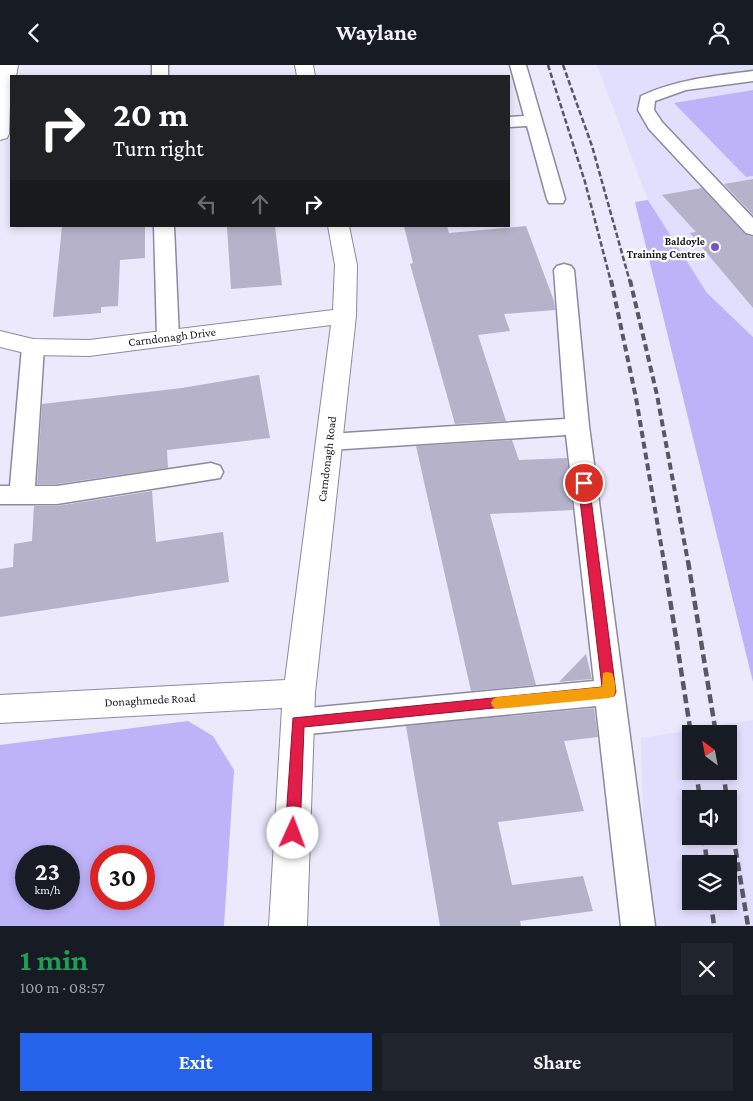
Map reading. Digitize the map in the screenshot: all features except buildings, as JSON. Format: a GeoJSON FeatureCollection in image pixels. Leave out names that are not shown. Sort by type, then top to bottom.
{"type":"FeatureCollection","features":[{"type":"Feature","properties":{"kind":"street"},"geometry":{"type":"LineString","coordinates":[[0,134],[8,65]]}},
{"type":"Feature","properties":{"kind":"street","name":"Carndonagh Road"},"geometry":{"type":"LineString","coordinates":[[288,926],[298,707],[344,316],[346,265],[338,227]]}},
{"type":"Feature","properties":{"kind":"street","name":"Carndonagh Drive"},"geometry":{"type":"LineString","coordinates":[[0,339],[33,347],[89,347],[344,316]]}},
{"type":"Feature","properties":{"kind":"street","name":"Donaghmede Road"},"geometry":{"type":"LineString","coordinates":[[0,709],[298,707]]}},
{"type":"Feature","properties":{"kind":"lane"},"geometry":{"type":"LineString","coordinates":[[518,65],[556,199]]}},
{"type":"Feature","properties":{"kind":"lane"},"geometry":{"type":"LineString","coordinates":[[753,76],[678,87],[659,92],[647,99],[646,110],[655,125],[753,229]]}},
{"type":"Feature","properties":{"kind":"lane"},"geometry":{"type":"LineString","coordinates":[[510,122],[533,120]]}},
{"type":"Feature","properties":{"kind":"lane"},"geometry":{"type":"LineString","coordinates":[[164,227],[168,338]]}},
{"type":"Feature","properties":{"kind":"lane"},"geometry":{"type":"LineString","coordinates":[[564,270],[577,426],[638,926]]}},
{"type":"Feature","properties":{"kind":"lane"},"geometry":{"type":"LineString","coordinates":[[33,347],[11,494],[57,495],[211,472]]}},
{"type":"Feature","properties":{"kind":"lane"},"geometry":{"type":"LineString","coordinates":[[329,443],[577,426]]}},
{"type":"Feature","properties":{"kind":"lane"},"geometry":{"type":"LineString","coordinates":[[298,707],[609,692]]}},
{"type":"Feature","properties":{"kind":"shaded area","name":"Baldoyle Training Centres"},"geometry":{"type":"Polygon","coordinates":[[[597,65],[753,65],[753,337],[707,293],[648,200],[597,65]]]}},
{"type":"Feature","properties":{"kind":"shaded area"},"geometry":{"type":"Polygon","coordinates":[[[753,90],[753,176],[746,177],[674,103],[753,90]]]}},
{"type":"Feature","properties":{"kind":"shaded area"},"geometry":{"type":"Polygon","coordinates":[[[648,200],[707,293],[753,337],[753,682],[635,202],[648,200]]]}},
{"type":"Feature","properties":{"kind":"shaded area"},"geometry":{"type":"Polygon","coordinates":[[[753,720],[753,926],[646,926],[641,738],[682,731],[682,780],[738,780],[738,725],[722,725],[753,720]]]}},
{"type":"Feature","properties":{"kind":"shaded area"},"geometry":{"type":"Polygon","coordinates":[[[188,721],[213,736],[234,770],[224,926],[0,926],[0,745],[188,721]]]}},
{"type":"Feature","properties":{"kind":"railway"},"geometry":{"type":"LineString","coordinates":[[548,65],[585,182],[611,282]]}},
{"type":"Feature","properties":{"kind":"railway"},"geometry":{"type":"LineString","coordinates":[[563,65],[592,146],[630,282]]}},
{"type":"Feature","properties":{"kind":"railway"},"geometry":{"type":"LineString","coordinates":[[611,280],[636,398],[664,562]]}},
{"type":"Feature","properties":{"kind":"railway"},"geometry":{"type":"LineString","coordinates":[[630,280],[657,395],[688,562]]}},
{"type":"Feature","properties":{"kind":"railway"},"geometry":{"type":"LineString","coordinates":[[664,561],[690,725]]}},
{"type":"Feature","properties":{"kind":"railway"},"geometry":{"type":"LineString","coordinates":[[688,561],[715,725]]}},
{"type":"Feature","properties":{"kind":"railway"},"geometry":{"type":"LineString","coordinates":[[697,780],[699,790]]}},
{"type":"Feature","properties":{"kind":"railway"},"geometry":{"type":"LineString","coordinates":[[724,780],[726,790]]}},
{"type":"Feature","properties":{"kind":"railway"},"geometry":{"type":"LineString","coordinates":[[705,845],[706,855]]}},
{"type":"Feature","properties":{"kind":"railway"},"geometry":{"type":"LineString","coordinates":[[735,845],[748,926]]}},
{"type":"Feature","properties":{"kind":"railway"},"geometry":{"type":"LineString","coordinates":[[712,910],[714,926]]}},
{"type":"Feature","properties":{"kind":"slow traffic"},"geometry":{"type":"LineString","coordinates":[[497,703],[609,692],[607,677]]}},
{"type":"Feature","properties":{"kind":"place","name":"Baldoyle Training Centres"},"geometry":{"type":"Point","coordinates":[715,247]}},
{"type":"Feature","properties":{"kind":"route"},"geometry":{"type":"LineString","coordinates":[[293,833],[298,722],[609,692],[584,483]]}}]}
